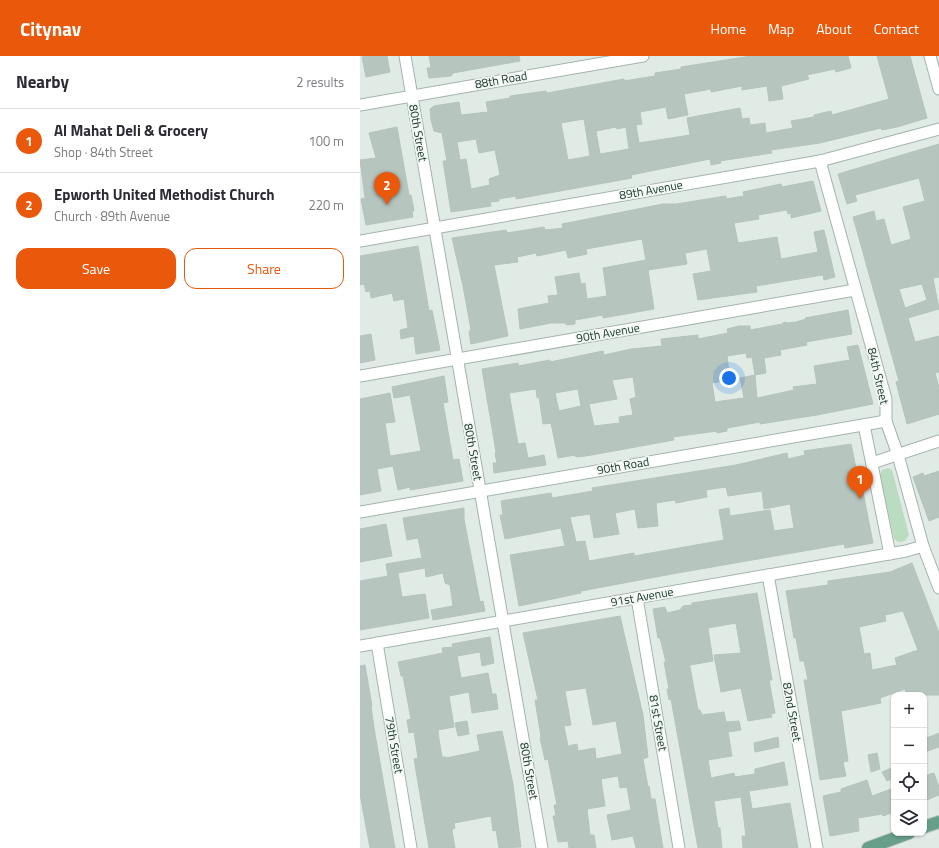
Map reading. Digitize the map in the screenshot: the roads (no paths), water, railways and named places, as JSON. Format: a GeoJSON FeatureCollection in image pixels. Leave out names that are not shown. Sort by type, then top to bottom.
{"type":"FeatureCollection","features":[{"type":"Feature","properties":{"kind":"main road"},"geometry":{"type":"LineString","coordinates":[[927,827],[939,822]]}},
{"type":"Feature","properties":{"kind":"main road"},"geometry":{"type":"LineString","coordinates":[[868,848],[901,836]]}},
{"type":"Feature","properties":{"kind":"street","name":"80th Street"},"geometry":{"type":"LineString","coordinates":[[405,56],[542,848]]}},
{"type":"Feature","properties":{"kind":"street","name":"88th Road"},"geometry":{"type":"LineString","coordinates":[[360,106],[643,56]]}},
{"type":"Feature","properties":{"kind":"street"},"geometry":{"type":"LineString","coordinates":[[930,56],[939,89]]}},
{"type":"Feature","properties":{"kind":"street","name":"89th Avenue"},"geometry":{"type":"LineString","coordinates":[[360,241],[820,161],[939,129]]}},
{"type":"Feature","properties":{"kind":"street","name":"84th Street"},"geometry":{"type":"LineString","coordinates":[[820,161],[886,399],[886,421],[898,455],[923,546],[939,588]]}},
{"type":"Feature","properties":{"kind":"street","name":"90th Avenue"},"geometry":{"type":"LineString","coordinates":[[360,376],[855,290]]}},
{"type":"Feature","properties":{"kind":"street","name":"90th Road"},"geometry":{"type":"LineString","coordinates":[[360,512],[886,421]]}},
{"type":"Feature","properties":{"kind":"street"},"geometry":{"type":"LineString","coordinates":[[864,425],[890,554]]}},
{"type":"Feature","properties":{"kind":"street"},"geometry":{"type":"LineString","coordinates":[[872,463],[939,441]]}},
{"type":"Feature","properties":{"kind":"street","name":"91st Avenue"},"geometry":{"type":"LineString","coordinates":[[360,646],[890,554],[923,546]]}},
{"type":"Feature","properties":{"kind":"street","name":"82nd Street"},"geometry":{"type":"LineString","coordinates":[[768,575],[817,848]]}},
{"type":"Feature","properties":{"kind":"street","name":"81st Street"},"geometry":{"type":"LineString","coordinates":[[637,598],[680,848]]}},
{"type":"Feature","properties":{"kind":"street","name":"79th Street"},"geometry":{"type":"LineString","coordinates":[[376,643],[412,848]]}},
{"type":"Feature","properties":{"kind":"place","name":"Epworth United Methodist Church"},"geometry":{"type":"Point","coordinates":[387,205]}},
{"type":"Feature","properties":{"kind":"place","name":"Al Mahat Deli & Grocery"},"geometry":{"type":"Point","coordinates":[860,499]}}]}
